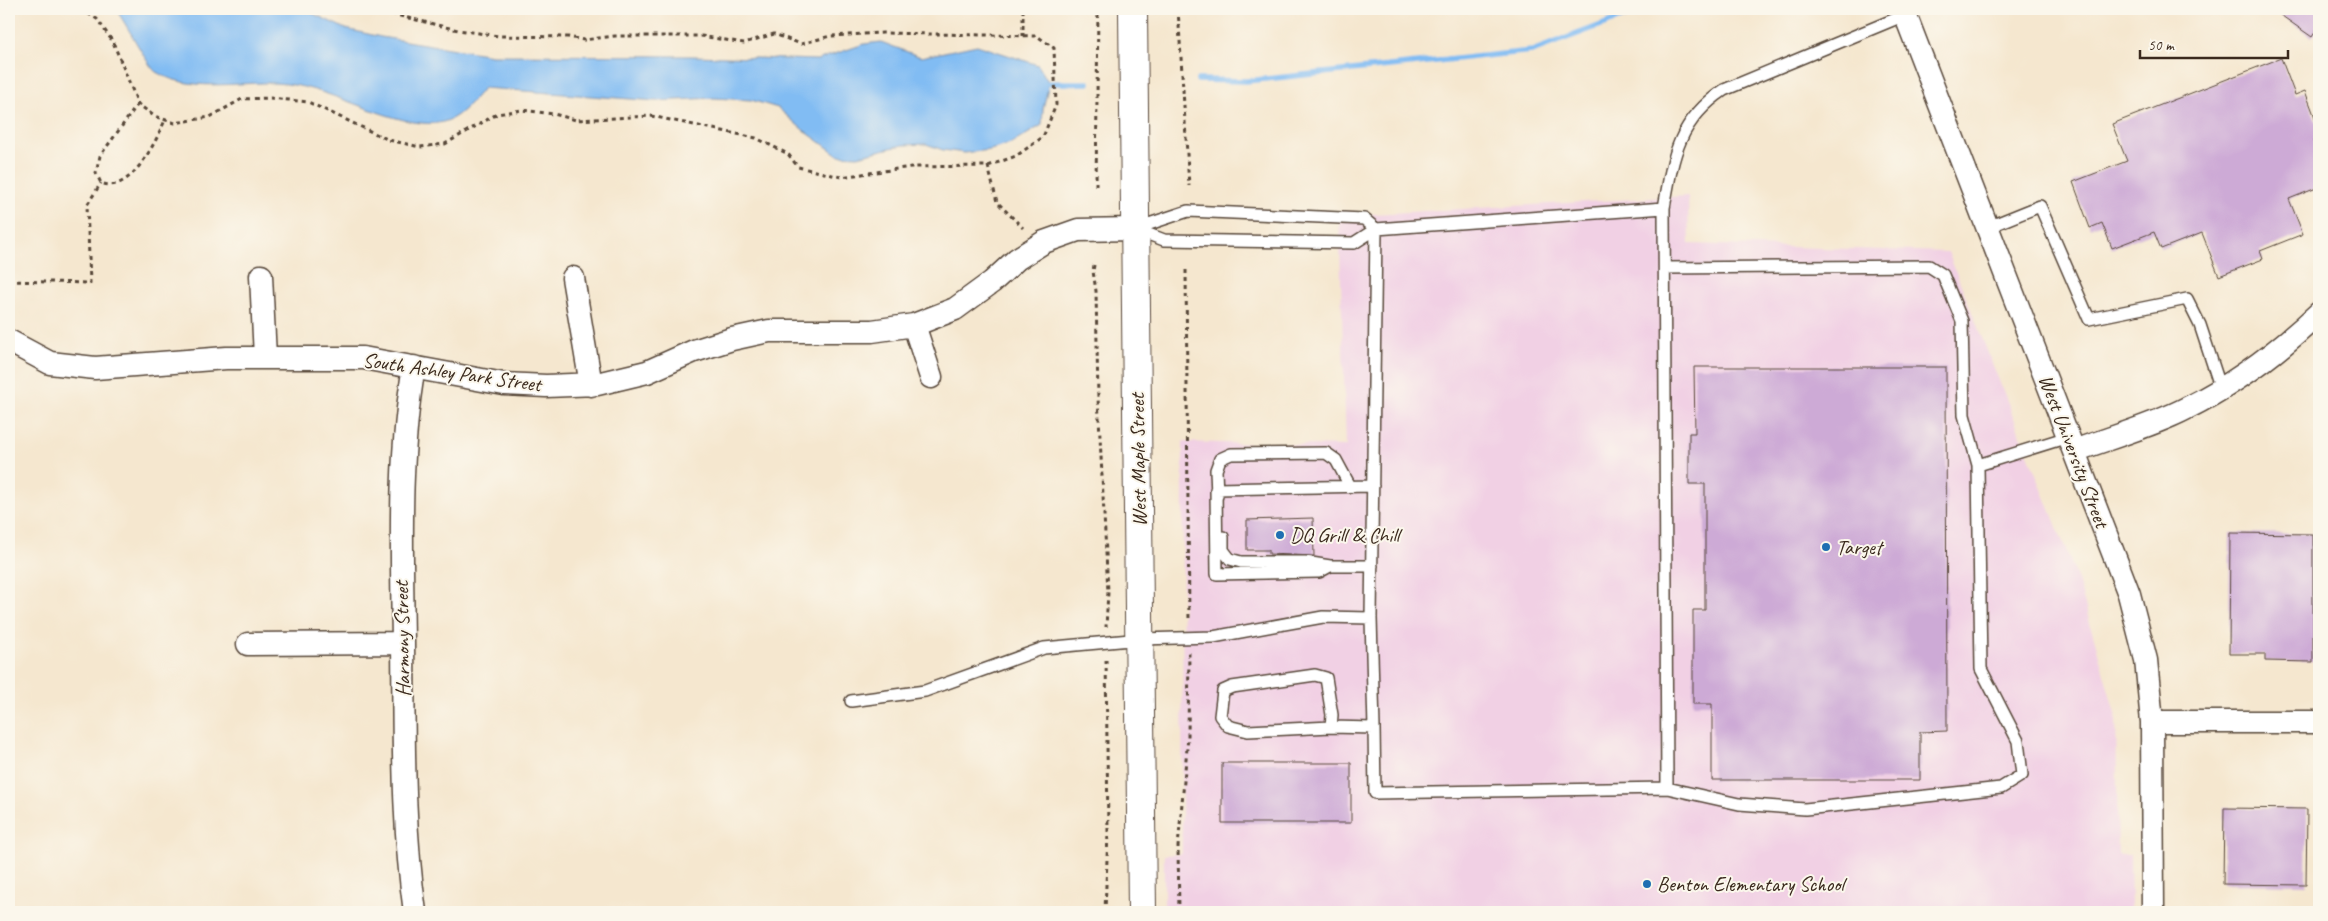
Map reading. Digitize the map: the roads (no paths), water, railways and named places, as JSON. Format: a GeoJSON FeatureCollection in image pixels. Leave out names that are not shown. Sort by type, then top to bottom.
{"type":"FeatureCollection","features":[{"type":"Feature","properties":{"kind":"main road","name":"West Maple Street"},"geometry":{"type":"LineString","coordinates":[[1133,9],[1134,229],[1141,639],[1142,912]]}},
{"type":"Feature","properties":{"kind":"street","name":"West University Street"},"geometry":{"type":"LineString","coordinates":[[1904,12],[2129,594],[2146,660],[2152,722],[2154,912]]}},
{"type":"Feature","properties":{"kind":"street","name":"South Ashley Park Street"},"geometry":{"type":"LineString","coordinates":[[9,341],[50,364],[95,368],[265,357],[363,358],[504,384],[546,386],[591,385],[646,372],[694,351],[732,339],[769,331],[872,331],[914,325],[955,309],[992,282],[1017,259],[1044,242],[1078,230],[1134,229]]}},
{"type":"Feature","properties":{"kind":"street"},"geometry":{"type":"LineString","coordinates":[[261,276],[265,357]]}},
{"type":"Feature","properties":{"kind":"street"},"geometry":{"type":"LineString","coordinates":[[573,278],[591,385]]}},
{"type":"Feature","properties":{"kind":"street"},"geometry":{"type":"LineString","coordinates":[[2071,444],[2186,409],[2246,375],[2286,344],[2319,313]]}},
{"type":"Feature","properties":{"kind":"street"},"geometry":{"type":"LineString","coordinates":[[914,325],[931,377]]}},
{"type":"Feature","properties":{"kind":"street","name":"Harmony Street"},"geometry":{"type":"LineString","coordinates":[[414,367],[405,415],[401,572],[404,789],[407,857],[415,912]]}},
{"type":"Feature","properties":{"kind":"street"},"geometry":{"type":"LineString","coordinates":[[248,644],[403,643]]}},
{"type":"Feature","properties":{"kind":"street"},"geometry":{"type":"LineString","coordinates":[[2152,722],[2319,722]]}},
{"type":"Feature","properties":{"kind":"lane"},"geometry":{"type":"LineString","coordinates":[[1667,788],[1664,208],[1672,158],[1689,123],[1706,102],[1724,90],[1904,12]]}},
{"type":"Feature","properties":{"kind":"lane"},"geometry":{"type":"LineString","coordinates":[[1988,228],[2040,206],[2089,319],[2187,299],[2200,325],[2221,389]]}},
{"type":"Feature","properties":{"kind":"lane"},"geometry":{"type":"LineString","coordinates":[[1134,229],[1164,240],[1332,244],[1354,243],[1376,228],[1664,208]]}},
{"type":"Feature","properties":{"kind":"lane"},"geometry":{"type":"LineString","coordinates":[[1134,229],[1188,211],[1364,219],[1376,228]]}},
{"type":"Feature","properties":{"kind":"lane"},"geometry":{"type":"LineString","coordinates":[[1376,228],[1371,618],[1375,793],[1667,788],[1739,804],[1805,809],[2001,788],[2022,775],[2018,741],[1981,669],[1978,464],[1964,415],[1962,321],[1943,275],[1929,266],[1665,268]]}},
{"type":"Feature","properties":{"kind":"lane"},"geometry":{"type":"LineString","coordinates":[[1978,464],[2071,444]]}},
{"type":"Feature","properties":{"kind":"lane"},"geometry":{"type":"LineString","coordinates":[[1330,566],[1319,572],[1217,574],[1216,470],[1220,459],[1231,454],[1326,453],[1336,460],[1350,486]]}},
{"type":"Feature","properties":{"kind":"lane"},"geometry":{"type":"LineString","coordinates":[[1216,489],[1372,486]]}},
{"type":"Feature","properties":{"kind":"lane"},"geometry":{"type":"LineString","coordinates":[[1216,489],[1222,523],[1223,550],[1230,559],[1241,562],[1305,562],[1330,566],[1372,566]]}},
{"type":"Feature","properties":{"kind":"lane"},"geometry":{"type":"LineString","coordinates":[[851,701],[925,691],[1044,648],[1141,639],[1222,636],[1323,617],[1371,618]]}},
{"type":"Feature","properties":{"kind":"lane"},"geometry":{"type":"LineString","coordinates":[[1330,728],[1332,715],[1326,678],[1315,675],[1232,687],[1223,691],[1220,716],[1228,726],[1248,731],[1374,728]]}},
{"type":"Feature","properties":{"kind":"water"},"geometry":{"type":"Polygon","coordinates":[[[115,9],[303,9],[346,29],[381,37],[492,55],[694,56],[817,60],[864,44],[881,42],[921,57],[977,45],[1038,65],[1049,83],[1043,109],[1042,125],[1011,144],[990,150],[965,153],[943,150],[926,144],[903,145],[858,156],[838,155],[802,129],[778,108],[751,100],[713,98],[657,101],[484,88],[464,110],[452,119],[437,123],[421,123],[403,120],[305,87],[271,83],[204,85],[171,79],[152,68],[115,9]]]}},
{"type":"Feature","properties":{"kind":"waterway"},"geometry":{"type":"LineString","coordinates":[[1198,80],[1246,81],[1532,51],[1644,9]]}},
{"type":"Feature","properties":{"kind":"waterway"},"geometry":{"type":"LineString","coordinates":[[1049,83],[1088,83]]}},
{"type":"Feature","properties":{"kind":"place","name":"DQ Grill & Chill"},"geometry":{"type":"Point","coordinates":[1280,535]}},
{"type":"Feature","properties":{"kind":"place","name":"Target"},"geometry":{"type":"Point","coordinates":[1826,547]}},
{"type":"Feature","properties":{"kind":"place","name":"Benton Elementary School"},"geometry":{"type":"Point","coordinates":[1647,884]}}]}
